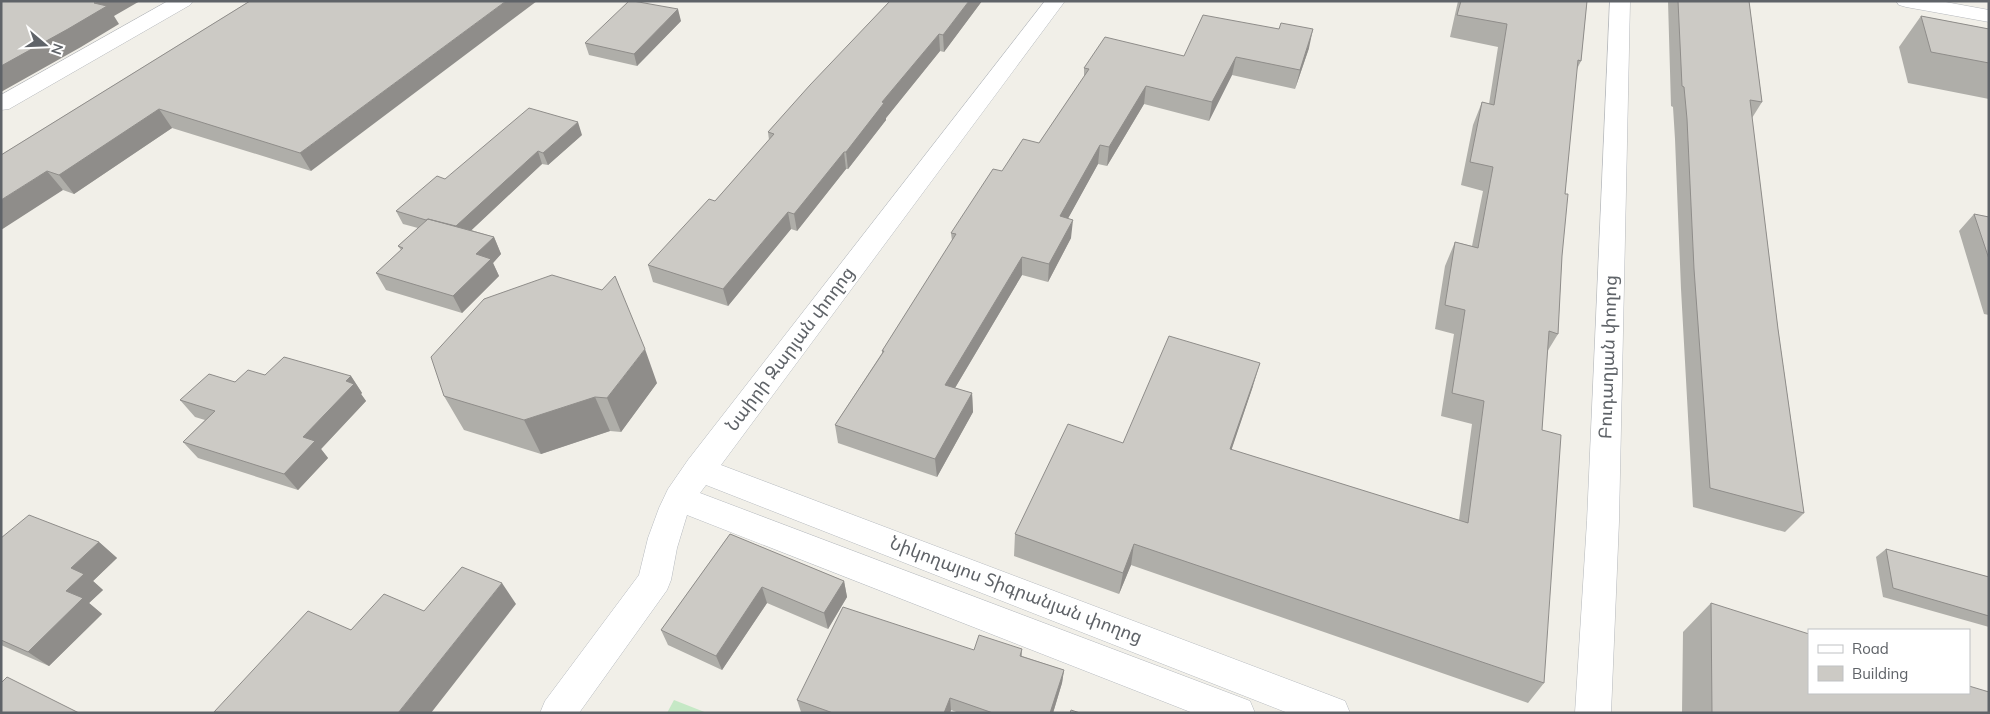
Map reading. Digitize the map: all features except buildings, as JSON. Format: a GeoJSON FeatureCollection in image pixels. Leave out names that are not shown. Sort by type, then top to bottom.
{"type":"FeatureCollection","features":[{"type":"Feature","properties":{"kind":"street"},"geometry":{"type":"LineString","coordinates":[[1,104],[183,1]]}},
{"type":"Feature","properties":{"kind":"street","name":"Նաիրի Զարյան փողոց"},"geometry":{"type":"LineString","coordinates":[[558,713],[655,580],[657,561],[669,521],[679,498],[1055,1]]}},
{"type":"Feature","properties":{"kind":"street","name":"Բուդաղյան փողոց"},"geometry":{"type":"LineString","coordinates":[[1593,713],[1603,512],[1620,1]]}},
{"type":"Feature","properties":{"kind":"street"},"geometry":{"type":"LineString","coordinates":[[1906,1],[1989,16]]}},
{"type":"Feature","properties":{"kind":"street","name":"Նիկողայոս Տիգրանյան փողոց"},"geometry":{"type":"LineString","coordinates":[[700,469],[1332,713]]}},
{"type":"Feature","properties":{"kind":"street","name":"Նիկողայոս Տիգրանյան փողոց"},"geometry":{"type":"LineString","coordinates":[[679,498],[1237,713]]}},
{"type":"Feature","properties":{"kind":"green space"},"geometry":{"type":"Polygon","coordinates":[[[674,700],[707,713],[667,713],[674,700]]]}}]}
